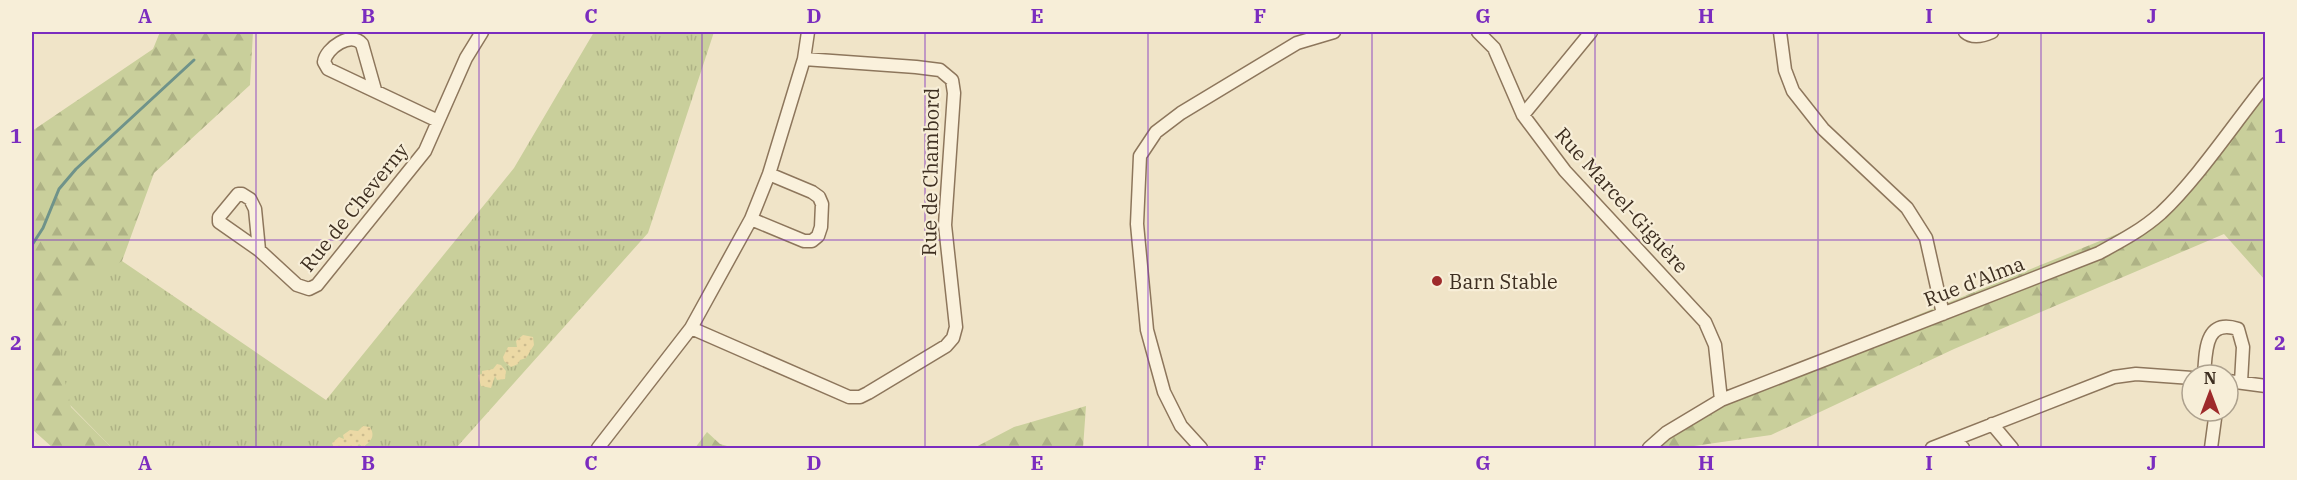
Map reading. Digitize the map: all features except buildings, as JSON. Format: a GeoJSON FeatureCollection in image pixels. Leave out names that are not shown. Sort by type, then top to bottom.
{"type":"FeatureCollection","features":[{"type":"Feature","properties":{"kind":"street","name":"Rue de Cheverny"},"geometry":{"type":"LineString","coordinates":[[259,250],[254,204],[249,198],[238,194],[219,217],[219,222],[259,250],[297,285],[306,289],[315,287],[421,157],[466,58],[482,32]]}},
{"type":"Feature","properties":{"kind":"street"},"geometry":{"type":"LineString","coordinates":[[598,448],[691,328],[751,219],[769,174],[804,59],[808,32]]}},
{"type":"Feature","properties":{"kind":"street"},"geometry":{"type":"LineString","coordinates":[[1202,448],[1181,426],[1164,392],[1147,330],[1137,224],[1140,156],[1156,132],[1181,113],[1297,43],[1334,32]]}},
{"type":"Feature","properties":{"kind":"street","name":"Rue Marcel-Giguère"},"geometry":{"type":"LineString","coordinates":[[1478,32],[1494,48],[1523,115],[1565,171],[1705,322],[1715,345],[1721,400]]}},
{"type":"Feature","properties":{"kind":"street"},"geometry":{"type":"LineString","coordinates":[[1523,115],[1591,32]]}},
{"type":"Feature","properties":{"kind":"street"},"geometry":{"type":"LineString","coordinates":[[1780,32],[1785,70],[1793,91],[1823,129],[1907,208],[1926,238],[1942,314]]}},
{"type":"Feature","properties":{"kind":"street"},"geometry":{"type":"LineString","coordinates":[[1965,32],[1978,37],[1992,32]]}},
{"type":"Feature","properties":{"kind":"street"},"geometry":{"type":"LineString","coordinates":[[375,90],[362,44],[358,40],[351,38],[345,40],[325,55],[326,67],[438,121]]}},
{"type":"Feature","properties":{"kind":"street","name":"Rue de Chambord"},"geometry":{"type":"LineString","coordinates":[[691,328],[849,397],[868,393],[946,346],[953,338],[956,327],[945,225],[954,93],[952,80],[940,70],[804,59]]}},
{"type":"Feature","properties":{"kind":"street","name":"Rue d'Alma"},"geometry":{"type":"LineString","coordinates":[[1649,448],[1666,433],[1721,400],[2099,253],[2135,234],[2161,213],[2186,186],[2265,84]]}},
{"type":"Feature","properties":{"kind":"street"},"geometry":{"type":"LineString","coordinates":[[751,219],[804,241],[812,241],[820,232],[822,212],[819,197],[769,174]]}},
{"type":"Feature","properties":{"kind":"street"},"geometry":{"type":"LineString","coordinates":[[2205,363],[2207,339],[2219,328],[2229,326],[2238,329],[2241,337],[2237,363]]}},
{"type":"Feature","properties":{"kind":"street"},"geometry":{"type":"LineString","coordinates":[[1932,448],[1959,444],[1992,424],[2114,377],[2136,374],[2180,377]]}},
{"type":"Feature","properties":{"kind":"street"},"geometry":{"type":"LineString","coordinates":[[2240,383],[2265,386]]}},
{"type":"Feature","properties":{"kind":"street"},"geometry":{"type":"LineString","coordinates":[[2211,448],[2214,423]]}},
{"type":"Feature","properties":{"kind":"street"},"geometry":{"type":"LineString","coordinates":[[1992,424],[2012,448]]}},
{"type":"Feature","properties":{"kind":"green space"},"geometry":{"type":"Polygon","coordinates":[[[160,32],[253,32],[250,85],[154,173],[122,261],[77,289],[63,316],[60,360],[71,407],[112,448],[53,448],[32,429],[32,131],[153,49],[160,32]]]}},
{"type":"Feature","properties":{"kind":"green space"},"geometry":{"type":"Polygon","coordinates":[[[594,32],[714,32],[648,233],[456,448],[112,448],[32,366],[32,203],[122,261],[326,400],[514,168],[594,32]]]}},
{"type":"Feature","properties":{"kind":"green space"},"geometry":{"type":"Polygon","coordinates":[[[2265,81],[2265,280],[2224,234],[1954,349],[1771,435],[1680,448],[1644,448],[1652,435],[1718,396],[2154,219],[2265,81]]]}},
{"type":"Feature","properties":{"kind":"green space"},"geometry":{"type":"Polygon","coordinates":[[[1086,406],[1083,448],[974,448],[1014,427],[1086,406]]]}},
{"type":"Feature","properties":{"kind":"green space"},"geometry":{"type":"Polygon","coordinates":[[[707,432],[720,444],[734,448],[695,448],[707,432]]]}},
{"type":"Feature","properties":{"kind":"sand"},"geometry":{"type":"Polygon","coordinates":[[[523,335],[533,337],[534,345],[526,358],[511,367],[503,357],[508,347],[517,347],[516,341],[523,335]]]}},
{"type":"Feature","properties":{"kind":"sand"},"geometry":{"type":"Polygon","coordinates":[[[497,364],[506,371],[505,379],[497,380],[495,376],[491,388],[481,386],[478,375],[482,374],[482,371],[493,369],[497,364]]]}},
{"type":"Feature","properties":{"kind":"sand"},"geometry":{"type":"Polygon","coordinates":[[[363,426],[370,427],[372,434],[366,445],[363,447],[359,444],[356,448],[334,448],[332,443],[339,437],[344,439],[343,435],[350,430],[358,431],[363,426]]]}},
{"type":"Feature","properties":{"kind":"waterway"},"geometry":{"type":"LineString","coordinates":[[32,245],[43,228],[59,189],[76,169],[194,60]]}},
{"type":"Feature","properties":{"kind":"place","name":"Barn Stable"},"geometry":{"type":"Point","coordinates":[1437,281]}}]}
